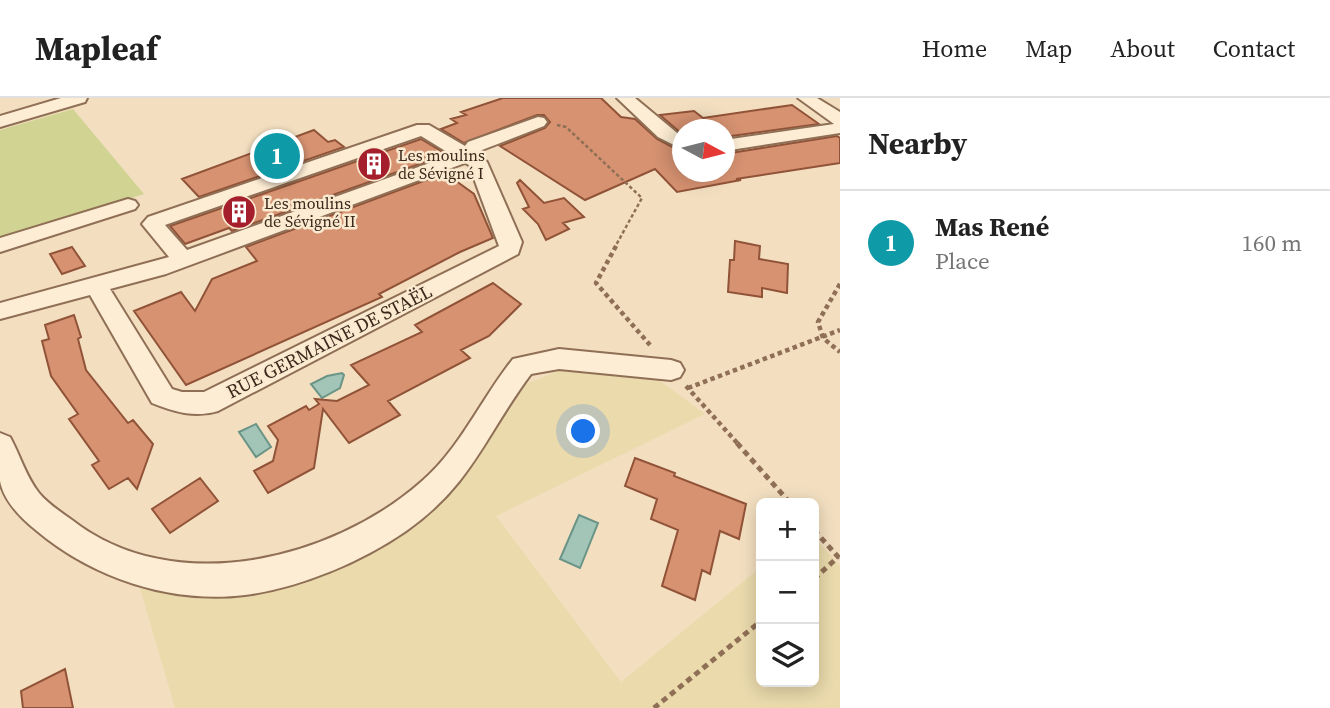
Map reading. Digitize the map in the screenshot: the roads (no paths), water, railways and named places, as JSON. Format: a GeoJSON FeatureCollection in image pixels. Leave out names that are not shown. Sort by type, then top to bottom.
{"type":"FeatureCollection","features":[{"type":"Feature","properties":{"kind":"street"},"geometry":{"type":"LineString","coordinates":[[0,122],[79,98]]}},
{"type":"Feature","properties":{"kind":"street"},"geometry":{"type":"LineString","coordinates":[[625,98],[672,138]]}},
{"type":"Feature","properties":{"kind":"street"},"geometry":{"type":"LineString","coordinates":[[806,98],[840,120]]}},
{"type":"Feature","properties":{"kind":"street"},"geometry":{"type":"LineString","coordinates":[[0,311],[97,287],[183,260],[466,156],[475,146],[538,122]]}},
{"type":"Feature","properties":{"kind":"street"},"geometry":{"type":"LineString","coordinates":[[735,144],[840,128]]}},
{"type":"Feature","properties":{"kind":"street"},"geometry":{"type":"LineString","coordinates":[[183,260],[153,224],[155,221],[423,129],[466,156]]}},
{"type":"Feature","properties":{"kind":"street","name":"RUE GERMAINE DE STAËL"},"geometry":{"type":"LineString","coordinates":[[97,287],[162,396],[181,403],[208,403],[510,249],[512,242],[477,162],[466,156]]}},
{"type":"Feature","properties":{"kind":"street"},"geometry":{"type":"LineString","coordinates":[[0,244],[128,205]]}},
{"type":"Feature","properties":{"kind":"street"},"geometry":{"type":"LineString","coordinates":[[0,445],[10,472],[29,504],[65,535],[99,556],[148,573],[212,579],[252,578],[304,564],[396,521],[435,489],[463,455],[501,391],[522,366],[559,359],[680,379]]}},
{"type":"Feature","properties":{"kind":"place","name":"Mas René"},"geometry":{"type":"Point","coordinates":[277,156]}},
{"type":"Feature","properties":{"kind":"place","name":"Les moulins de Sévigné I"},"geometry":{"type":"Point","coordinates":[374,164]}},
{"type":"Feature","properties":{"kind":"place","name":"Les moulins de Sévigné II"},"geometry":{"type":"Point","coordinates":[239,212]}}]}
